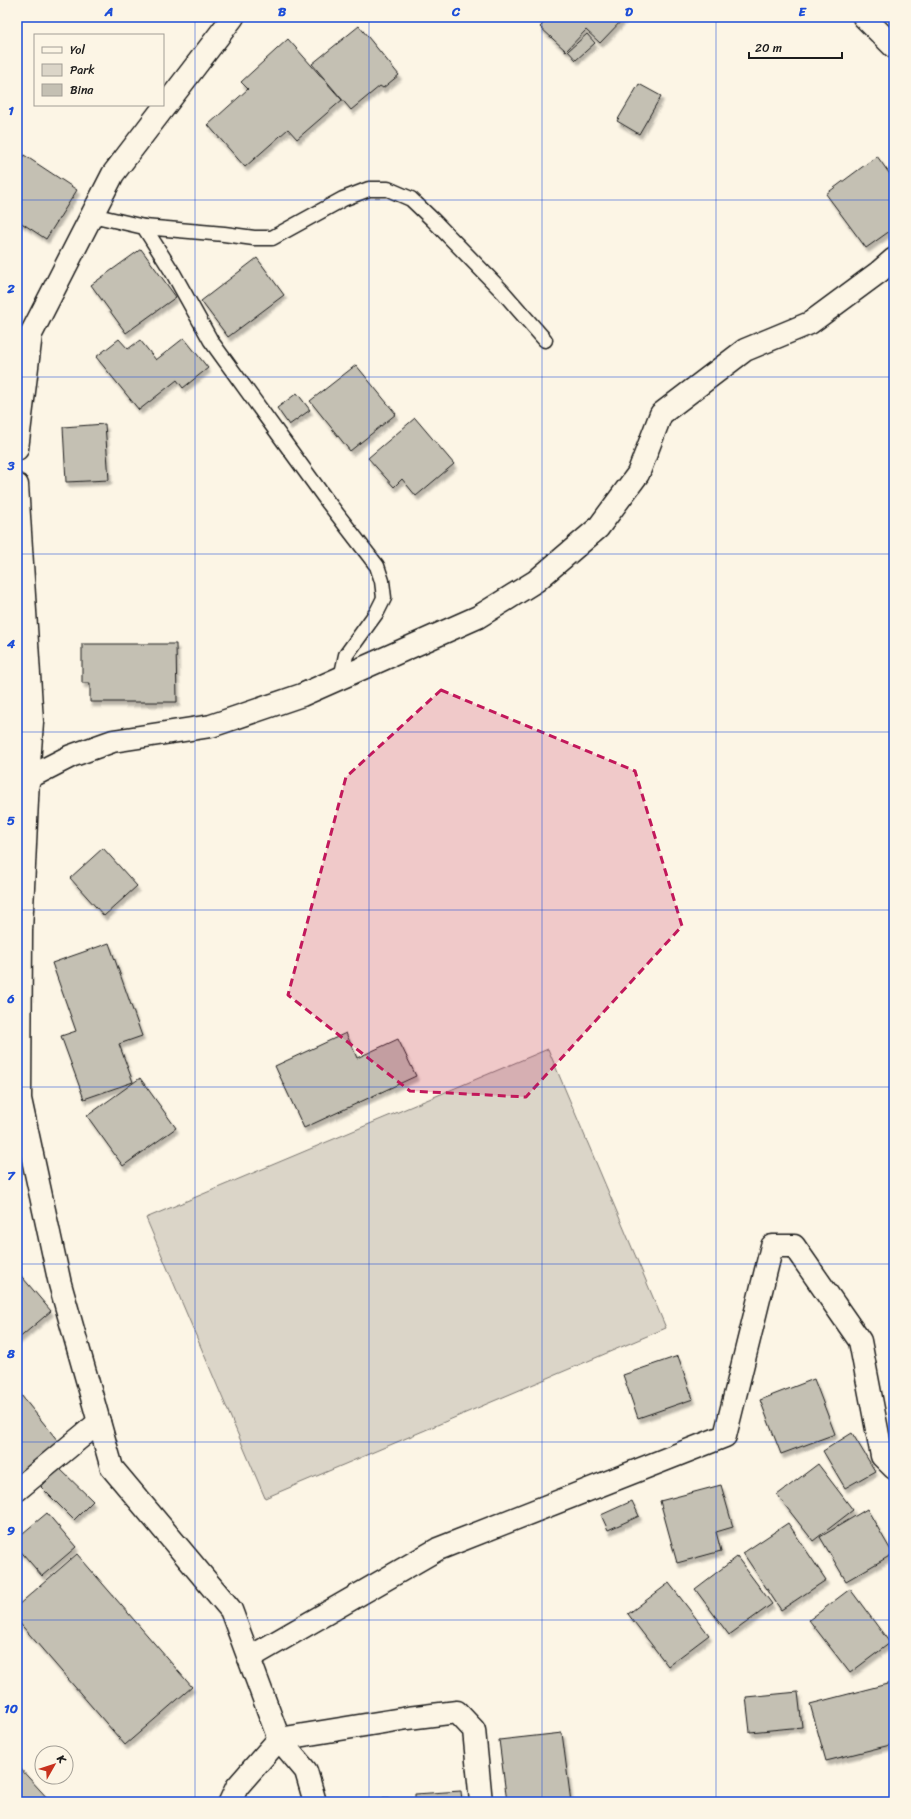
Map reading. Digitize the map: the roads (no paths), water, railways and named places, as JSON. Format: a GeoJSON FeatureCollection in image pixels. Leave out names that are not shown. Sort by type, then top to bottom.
{"type":"FeatureCollection","features":[{"type":"Feature","properties":{"kind":"street"},"geometry":{"type":"LineString","coordinates":[[17,449],[31,334],[113,174],[233,17]]}},
{"type":"Feature","properties":{"kind":"street"},"geometry":{"type":"LineString","coordinates":[[864,17],[894,47]]}},
{"type":"Feature","properties":{"kind":"street"},"geometry":{"type":"LineString","coordinates":[[28,778],[72,756],[113,741],[211,726],[302,695],[478,618],[536,581],[598,528],[638,474],[661,414],[745,350],[810,323],[879,272],[894,259]]}},
{"type":"Feature","properties":{"kind":"street"},"geometry":{"type":"LineString","coordinates":[[17,485],[32,722],[21,931],[20,1099],[60,1284],[112,1468],[231,1610],[279,1739],[306,1771],[315,1802]]}},
{"type":"Feature","properties":{"kind":"street"},"geometry":{"type":"LineString","coordinates":[[249,1658],[438,1549],[725,1436],[772,1246],[794,1246],[860,1341],[882,1456],[894,1468]]}},
{"type":"Feature","properties":{"kind":"street"},"geometry":{"type":"LineString","coordinates":[[17,1490],[99,1422]]}},
{"type":"Feature","properties":{"kind":"street"},"geometry":{"type":"LineString","coordinates":[[230,1802],[237,1787],[279,1739],[408,1718],[457,1712],[474,1730],[481,1802]]}},
{"type":"Feature","properties":{"kind":"lane"},"geometry":{"type":"LineString","coordinates":[[92,215],[144,227],[254,238],[272,238],[343,198],[369,189],[388,189],[410,199],[433,220],[503,292],[545,340]]}},
{"type":"Feature","properties":{"kind":"lane"},"geometry":{"type":"LineString","coordinates":[[144,227],[173,273],[211,340],[327,501],[377,566],[382,581],[384,598],[377,612],[346,655],[341,678]]}}]}
